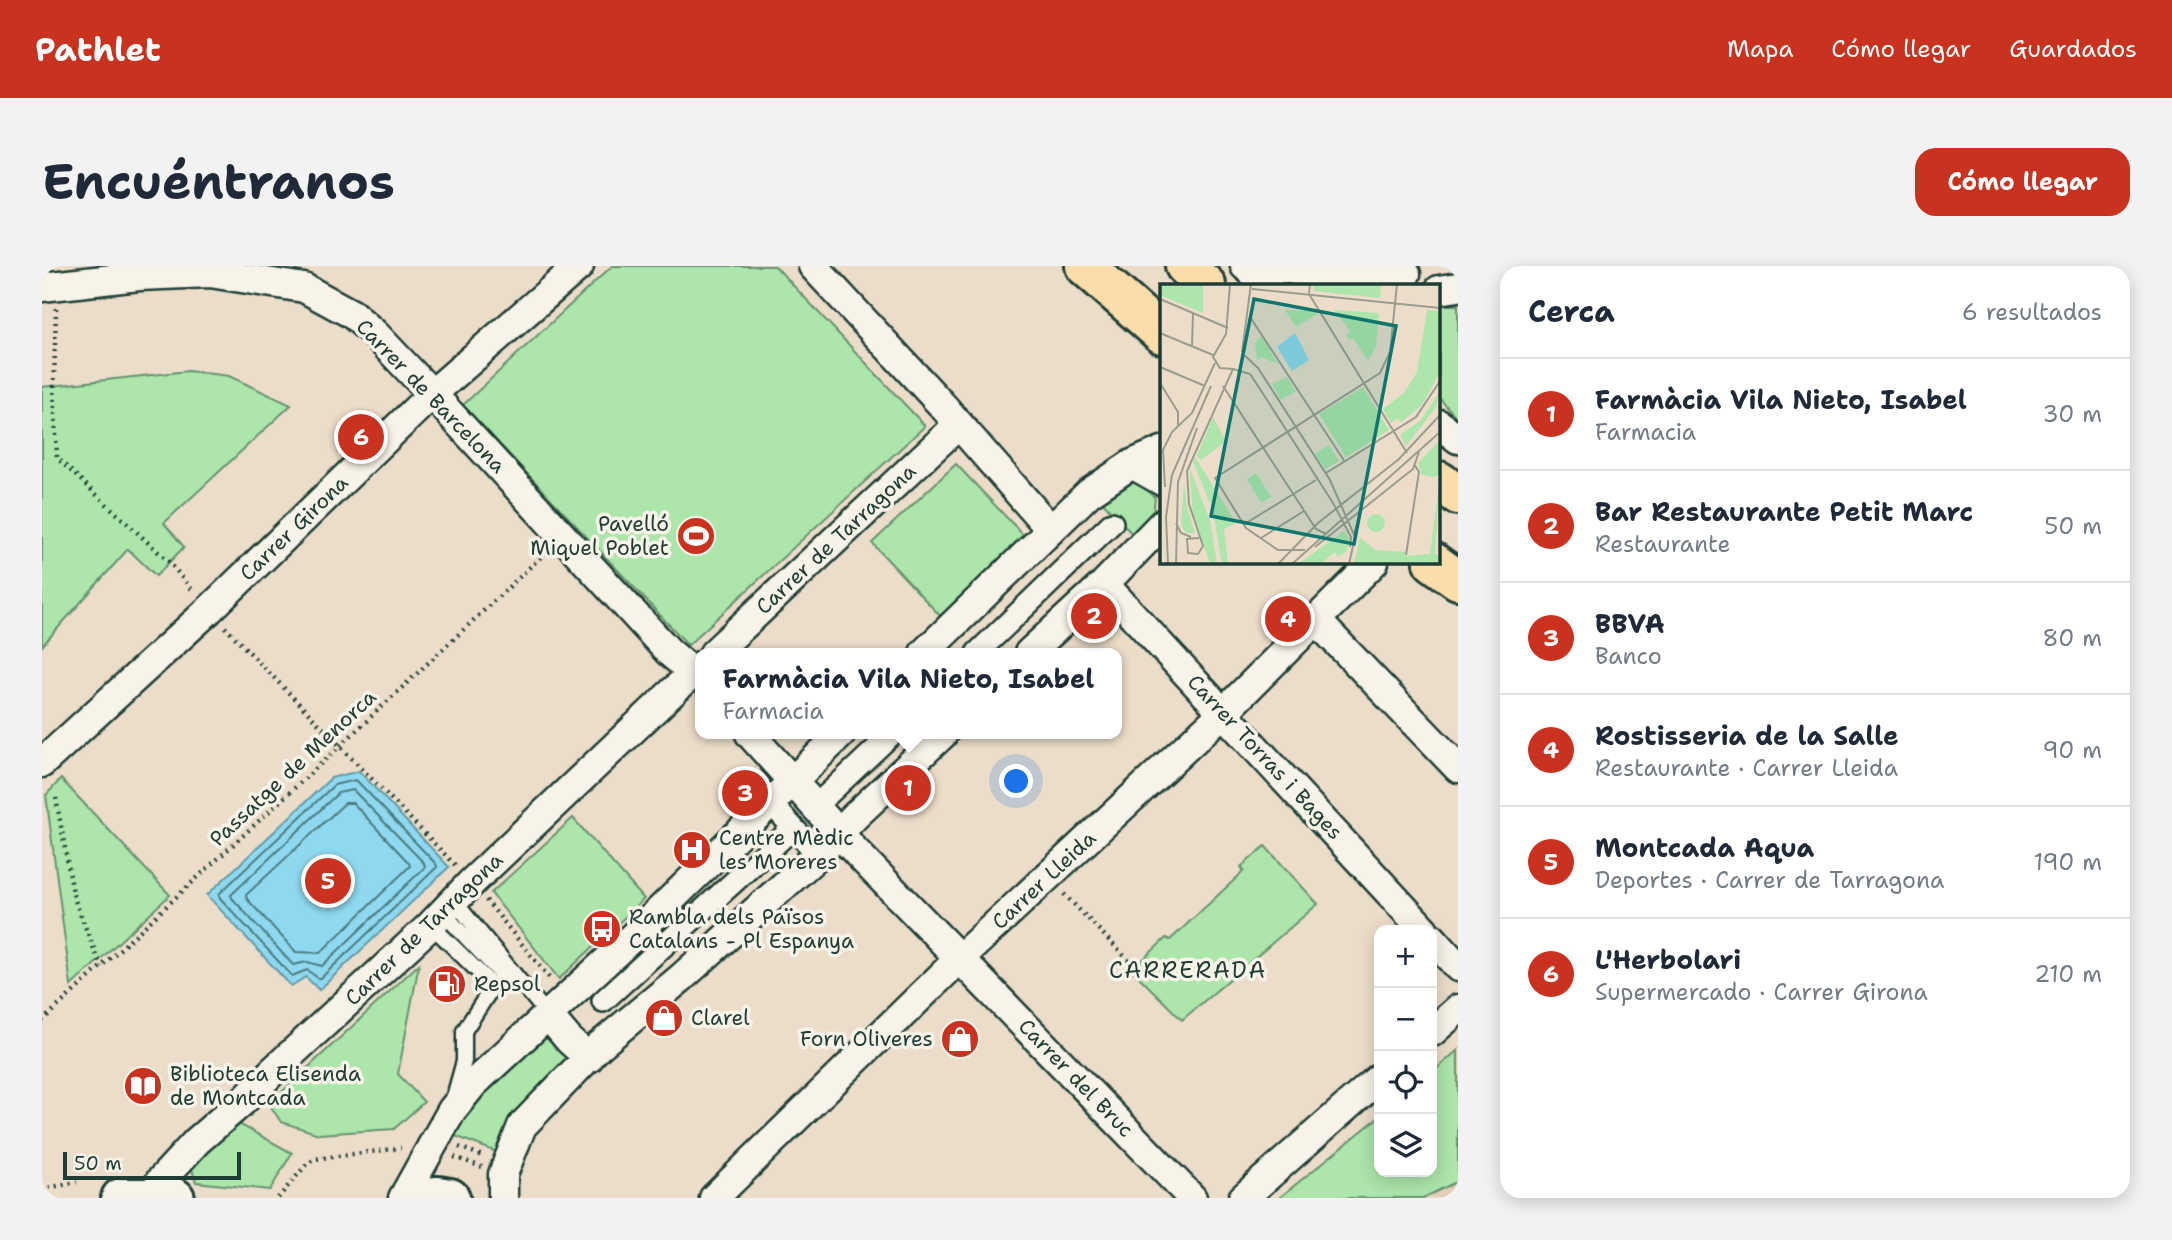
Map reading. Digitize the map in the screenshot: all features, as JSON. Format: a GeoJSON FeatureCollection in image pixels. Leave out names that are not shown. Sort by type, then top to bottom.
{"type":"FeatureCollection","features":[{"type":"Feature","properties":{"kind":"highway"},"geometry":{"type":"LineString","coordinates":[[1084,266],[1160,332]]}},
{"type":"Feature","properties":{"kind":"highway"},"geometry":{"type":"LineString","coordinates":[[1185,266],[1205,284]]}},
{"type":"Feature","properties":{"kind":"highway"},"geometry":{"type":"LineString","coordinates":[[1440,482],[1458,495]]}},
{"type":"Feature","properties":{"kind":"highway"},"geometry":{"type":"LineString","coordinates":[[1436,564],[1458,580]]}},
{"type":"Feature","properties":{"kind":"main road"},"geometry":{"type":"LineString","coordinates":[[121,1198],[169,1197]]}},
{"type":"Feature","properties":{"kind":"main road"},"geometry":{"type":"LineString","coordinates":[[411,1198],[450,1198]]}},
{"type":"Feature","properties":{"kind":"street"},"geometry":{"type":"LineString","coordinates":[[813,266],[1051,530]]}},
{"type":"Feature","properties":{"kind":"street"},"geometry":{"type":"LineString","coordinates":[[1245,266],[1267,284]]}},
{"type":"Feature","properties":{"kind":"street"},"geometry":{"type":"LineString","coordinates":[[1272,266],[1341,280],[1405,275]]}},
{"type":"Feature","properties":{"kind":"street","name":"Carrer de Barcelona"},"geometry":{"type":"LineString","coordinates":[[49,287],[210,269],[304,288],[352,314],[375,334],[432,394],[669,652],[695,664]]}},
{"type":"Feature","properties":{"kind":"street","name":"Carrer Girona"},"geometry":{"type":"LineString","coordinates":[[42,763],[209,610],[432,394],[567,270]]}},
{"type":"Feature","properties":{"kind":"street"},"geometry":{"type":"LineString","coordinates":[[1440,290],[1458,287]]}},
{"type":"Feature","properties":{"kind":"street","name":"Carrer de Tarragona"},"geometry":{"type":"LineString","coordinates":[[722,648],[958,425]]}},
{"type":"Feature","properties":{"kind":"street"},"geometry":{"type":"LineString","coordinates":[[1440,425],[1458,439]]}},
{"type":"Feature","properties":{"kind":"street"},"geometry":{"type":"LineString","coordinates":[[929,648],[1089,493],[1132,464],[1160,451]]}},
{"type":"Feature","properties":{"kind":"street"},"geometry":{"type":"LineString","coordinates":[[1132,464],[1160,480]]}},
{"type":"Feature","properties":{"kind":"street"},"geometry":{"type":"LineString","coordinates":[[982,648],[1112,523]]}},
{"type":"Feature","properties":{"kind":"street"},"geometry":{"type":"LineString","coordinates":[[1034,648],[1104,584],[1160,526]]}},
{"type":"Feature","properties":{"kind":"street","name":"Carrer Lleida"},"geometry":{"type":"LineString","coordinates":[[714,1198],[960,958],[1224,712],[1372,564]]}},
{"type":"Feature","properties":{"kind":"street","name":"Carrer Torras i Bages"},"geometry":{"type":"LineString","coordinates":[[1104,584],[1419,925]]}},
{"type":"Feature","properties":{"kind":"street"},"geometry":{"type":"LineString","coordinates":[[1316,620],[1458,768]]}},
{"type":"Feature","properties":{"kind":"street","name":"Carrer de Tarragona"},"geometry":{"type":"LineString","coordinates":[[169,1197],[160,1181],[197,1141],[243,1102],[275,1069],[456,903],[695,674]]}},
{"type":"Feature","properties":{"kind":"street"},"geometry":{"type":"LineString","coordinates":[[754,739],[839,834]]}},
{"type":"Feature","properties":{"kind":"street"},"geometry":{"type":"LineString","coordinates":[[403,1198],[435,1147],[452,1110],[474,1083],[623,946],[836,739]]}},
{"type":"Feature","properties":{"kind":"street"},"geometry":{"type":"LineString","coordinates":[[822,799],[886,739]]}},
{"type":"Feature","properties":{"kind":"street"},"geometry":{"type":"LineString","coordinates":[[500,1178],[522,1126],[599,1046],[681,978],[839,834],[938,739]]}},
{"type":"Feature","properties":{"kind":"street"},"geometry":{"type":"LineString","coordinates":[[777,810],[810,846]]}},
{"type":"Feature","properties":{"kind":"street"},"geometry":{"type":"LineString","coordinates":[[621,1015],[595,995],[793,828]]}},
{"type":"Feature","properties":{"kind":"street","name":"Carrer del Bruc"},"geometry":{"type":"LineString","coordinates":[[839,834],[1192,1198]]}},
{"type":"Feature","properties":{"kind":"street"},"geometry":{"type":"LineString","coordinates":[[1437,944],[1458,967]]}},
{"type":"Feature","properties":{"kind":"street"},"geometry":{"type":"LineString","coordinates":[[1437,1028],[1458,1009]]}},
{"type":"Feature","properties":{"kind":"street"},"geometry":{"type":"LineString","coordinates":[[547,1014],[589,1058]]}},
{"type":"Feature","properties":{"kind":"street"},"geometry":{"type":"LineString","coordinates":[[1243,1198],[1374,1082]]}},
{"type":"Feature","properties":{"kind":"lane"},"geometry":{"type":"LineString","coordinates":[[456,903],[504,980]]}},
{"type":"Feature","properties":{"kind":"lane"},"geometry":{"type":"LineString","coordinates":[[456,903],[504,980],[547,1014]]}},
{"type":"Feature","properties":{"kind":"lane"},"geometry":{"type":"LineString","coordinates":[[452,1110],[464,1061],[464,1031],[504,980]]}},
{"type":"Feature","properties":{"kind":"path"},"geometry":{"type":"LineString","coordinates":[[49,287],[57,457],[169,562],[209,610],[340,746],[456,903],[556,985]]}},
{"type":"Feature","properties":{"kind":"path","name":"Passatge de Menorca"},"geometry":{"type":"LineString","coordinates":[[42,1021],[563,536]]}},
{"type":"Feature","properties":{"kind":"path"},"geometry":{"type":"LineString","coordinates":[[56,798],[74,898],[101,967]]}},
{"type":"Feature","properties":{"kind":"path"},"geometry":{"type":"LineString","coordinates":[[1064,895],[1135,966]]}},
{"type":"Feature","properties":{"kind":"path"},"geometry":{"type":"LineString","coordinates":[[435,1147],[500,1178]]}},
{"type":"Feature","properties":{"kind":"path"},"geometry":{"type":"LineString","coordinates":[[278,1198],[306,1165],[315,1159],[435,1147],[500,1178]]}},
{"type":"Feature","properties":{"kind":"path"},"geometry":{"type":"LineString","coordinates":[[42,1189],[77,1182]]}},
{"type":"Feature","properties":{"kind":"shaded area"},"geometry":{"type":"Polygon","coordinates":[[[1458,1181],[1458,1198],[1423,1198],[1428,1195],[1458,1181]]]}},
{"type":"Feature","properties":{"kind":"green space","name":"Pavelló Miquel Poblet"},"geometry":{"type":"Polygon","coordinates":[[[612,266],[775,266],[925,426],[688,645],[463,405],[612,266]]]}},
{"type":"Feature","properties":{"kind":"green space"},"geometry":{"type":"Polygon","coordinates":[[[1440,305],[1458,305],[1458,419],[1440,399],[1440,305]]]}},
{"type":"Feature","properties":{"kind":"green space"},"geometry":{"type":"Polygon","coordinates":[[[188,371],[229,376],[291,405],[164,523],[184,547],[156,576],[128,549],[42,646],[42,387],[188,371]]]}},
{"type":"Feature","properties":{"kind":"green space"},"geometry":{"type":"Polygon","coordinates":[[[956,464],[1027,539],[943,619],[872,543],[956,464]]]}},
{"type":"Feature","properties":{"kind":"green space"},"geometry":{"type":"Polygon","coordinates":[[[1124,480],[1144,486],[1155,498],[1153,513],[1133,535],[1102,501],[1124,480]]]}},
{"type":"Feature","properties":{"kind":"green space"},"geometry":{"type":"Polygon","coordinates":[[[61,779],[170,895],[71,986],[46,795],[61,779]]]}},
{"type":"Feature","properties":{"kind":"green space"},"geometry":{"type":"Polygon","coordinates":[[[573,818],[644,899],[559,979],[491,893],[573,818]]]}},
{"type":"Feature","properties":{"kind":"green space"},"geometry":{"type":"Polygon","coordinates":[[[1265,846],[1318,904],[1182,1020],[1132,970],[1166,938],[1170,940],[1244,871],[1241,867],[1265,846]]]}},
{"type":"Feature","properties":{"kind":"green space"},"geometry":{"type":"Polygon","coordinates":[[[419,964],[398,1074],[424,1102],[394,1129],[319,1134],[281,1122],[269,1104],[419,964]]]}},
{"type":"Feature","properties":{"kind":"green space"},"geometry":{"type":"Polygon","coordinates":[[[546,1038],[553,1042],[568,1061],[499,1153],[450,1134],[462,1112],[537,1039],[546,1038]]]}},
{"type":"Feature","properties":{"kind":"green space"},"geometry":{"type":"Polygon","coordinates":[[[1458,1050],[1458,1181],[1423,1198],[1279,1198],[1374,1121],[1374,1177],[1437,1177],[1437,1069],[1458,1050]]]}},
{"type":"Feature","properties":{"kind":"green space"},"geometry":{"type":"Polygon","coordinates":[[[239,1124],[292,1153],[270,1190],[196,1182],[190,1163],[239,1124]]]}},
{"type":"Feature","properties":{"kind":"water"},"geometry":{"type":"Polygon","coordinates":[[[359,771],[449,867],[319,990],[306,977],[291,986],[207,895],[331,778],[359,771]]]}},
{"type":"Feature","properties":{"kind":"place","name":"L'Herbolari"},"geometry":{"type":"Point","coordinates":[361,437]}},
{"type":"Feature","properties":{"kind":"place","name":"Pavelló Miquel Poblet"},"geometry":{"type":"Point","coordinates":[696,536]}},
{"type":"Feature","properties":{"kind":"place","name":"Bar Restaurante Petit Marc"},"geometry":{"type":"Point","coordinates":[1094,616]}},
{"type":"Feature","properties":{"kind":"place","name":"Rostisseria de la Salle"},"geometry":{"type":"Point","coordinates":[1288,619]}},
{"type":"Feature","properties":{"kind":"place","name":"Farmàcia Vila Nieto, Isabel"},"geometry":{"type":"Point","coordinates":[908,788]}},
{"type":"Feature","properties":{"kind":"place","name":"BBVA"},"geometry":{"type":"Point","coordinates":[745,793]}},
{"type":"Feature","properties":{"kind":"place","name":"Centre Mèdic les Moreres"},"geometry":{"type":"Point","coordinates":[692,850]}},
{"type":"Feature","properties":{"kind":"place","name":"Montcada Aqua"},"geometry":{"type":"Point","coordinates":[328,881]}},
{"type":"Feature","properties":{"kind":"place","name":"Rambla dels Països Catalans - Pl Espanya"},"geometry":{"type":"Point","coordinates":[602,929]}},
{"type":"Feature","properties":{"kind":"place","name":"Repsol"},"geometry":{"type":"Point","coordinates":[447,984]}},
{"type":"Feature","properties":{"kind":"place","name":"Clarel"},"geometry":{"type":"Point","coordinates":[664,1018]}},
{"type":"Feature","properties":{"kind":"place","name":"Forn Oliveres"},"geometry":{"type":"Point","coordinates":[960,1039]}},
{"type":"Feature","properties":{"kind":"place","name":"Biblioteca Elisenda de Montcada"},"geometry":{"type":"Point","coordinates":[143,1086]}},
{"type":"Feature","properties":{"kind":"district","name":"CARRERADA"},"geometry":{"type":"Point","coordinates":[1188,970]}}]}
